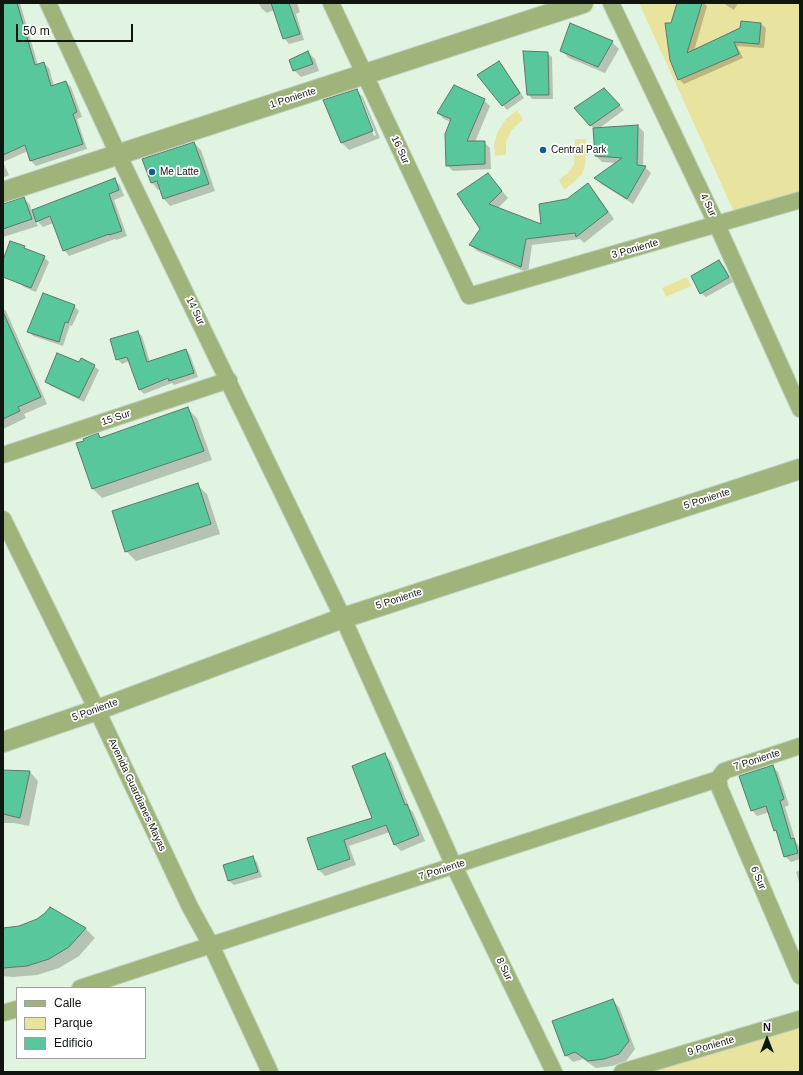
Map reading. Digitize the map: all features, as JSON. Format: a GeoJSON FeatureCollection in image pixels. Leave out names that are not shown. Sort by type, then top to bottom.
{"type":"FeatureCollection","features":[{"type":"Feature","properties":{"kind":"street","name":"14 Sur"},"geometry":{"type":"LineString","coordinates":[[48,3],[118,154],[229,380],[343,618]]}},
{"type":"Feature","properties":{"kind":"street","name":"16 Sur"},"geometry":{"type":"LineString","coordinates":[[331,3],[469,296]]}},
{"type":"Feature","properties":{"kind":"street","name":"1 Poniente"},"geometry":{"type":"LineString","coordinates":[[3,192],[583,3]]}},
{"type":"Feature","properties":{"kind":"street","name":"4 Sur"},"geometry":{"type":"LineString","coordinates":[[611,3],[717,225],[800,409]]}},
{"type":"Feature","properties":{"kind":"street","name":"3 Poniente"},"geometry":{"type":"LineString","coordinates":[[469,296],[800,200]]}},
{"type":"Feature","properties":{"kind":"street","name":"15 Sur"},"geometry":{"type":"LineString","coordinates":[[3,455],[229,380]]}},
{"type":"Feature","properties":{"kind":"street","name":"5 Poniente"},"geometry":{"type":"LineString","coordinates":[[3,742],[97,710],[343,618],[800,469]]}},
{"type":"Feature","properties":{"kind":"street","name":"Avenida Guardianes Mayas"},"geometry":{"type":"LineString","coordinates":[[3,519],[97,710],[187,900],[211,945],[270,1072]]}},
{"type":"Feature","properties":{"kind":"street","name":"8 Sur"},"geometry":{"type":"LineString","coordinates":[[343,618],[454,866],[554,1072]]}},
{"type":"Feature","properties":{"kind":"street","name":"7 Poniente"},"geometry":{"type":"LineString","coordinates":[[83,987],[280,924],[718,779],[724,771],[800,746]]}},
{"type":"Feature","properties":{"kind":"street","name":"6 Sur"},"geometry":{"type":"LineString","coordinates":[[718,779],[720,789],[800,976]]}},
{"type":"Feature","properties":{"kind":"street"},"geometry":{"type":"LineString","coordinates":[[3,1013],[16,1009]]}},
{"type":"Feature","properties":{"kind":"street","name":"9 Poniente"},"geometry":{"type":"LineString","coordinates":[[622,1072],[800,1019]]}},
{"type":"Feature","properties":{"kind":"green space"},"geometry":{"type":"Polygon","coordinates":[[[639,3],[800,3],[800,192],[735,214],[639,3]]]}},
{"type":"Feature","properties":{"kind":"green space"},"geometry":{"type":"Polygon","coordinates":[[[517,110],[523,119],[511,131],[506,142],[506,155],[495,156],[494,144],[498,131],[506,119],[517,110]]]}},
{"type":"Feature","properties":{"kind":"green space"},"geometry":{"type":"Polygon","coordinates":[[[575,139],[586,139],[585,166],[582,174],[564,190],[559,180],[568,173],[574,165],[575,139]]]}},
{"type":"Feature","properties":{"kind":"green space"},"geometry":{"type":"Polygon","coordinates":[[[687,277],[691,286],[666,297],[662,288],[687,277]]]}},
{"type":"Feature","properties":{"kind":"green space"},"geometry":{"type":"Polygon","coordinates":[[[800,1025],[800,1072],[642,1072],[800,1025]]]}},
{"type":"Feature","properties":{"kind":"building"},"geometry":{"type":"Polygon","coordinates":[[[3,3],[17,3],[35,65],[44,62],[51,86],[66,81],[77,112],[73,114],[83,144],[30,161],[25,145],[3,155],[3,3]]]}},
{"type":"Feature","properties":{"kind":"building"},"geometry":{"type":"Polygon","coordinates":[[[271,3],[289,3],[300,34],[283,39],[271,3]]]}},
{"type":"Feature","properties":{"kind":"building"},"geometry":{"type":"Polygon","coordinates":[[[677,3],[702,3],[687,53],[740,28],[741,21],[761,23],[759,44],[734,42],[739,54],[678,80],[670,60],[665,23],[671,23],[677,3]]]}},
{"type":"Feature","properties":{"kind":"building"},"geometry":{"type":"Polygon","coordinates":[[[570,23],[613,41],[598,67],[560,51],[570,23]]]}},
{"type":"Feature","properties":{"kind":"building"},"geometry":{"type":"Polygon","coordinates":[[[308,51],[313,64],[293,71],[289,60],[308,51]]]}},
{"type":"Feature","properties":{"kind":"building"},"geometry":{"type":"Polygon","coordinates":[[[523,51],[548,52],[549,95],[527,95],[523,51]]]}},
{"type":"Feature","properties":{"kind":"building"},"geometry":{"type":"Polygon","coordinates":[[[499,61],[520,93],[502,106],[477,75],[499,61]]]}},
{"type":"Feature","properties":{"kind":"building"},"geometry":{"type":"Polygon","coordinates":[[[454,85],[485,99],[467,141],[485,141],[485,164],[446,166],[445,134],[451,119],[437,113],[454,85]]]}},
{"type":"Feature","properties":{"kind":"building"},"geometry":{"type":"Polygon","coordinates":[[[604,88],[620,105],[590,126],[574,108],[604,88]]]}},
{"type":"Feature","properties":{"kind":"building"},"geometry":{"type":"Polygon","coordinates":[[[357,89],[373,131],[341,143],[323,100],[357,89]]]}},
{"type":"Feature","properties":{"kind":"building"},"geometry":{"type":"Polygon","coordinates":[[[638,125],[637,165],[646,166],[627,199],[594,178],[622,158],[595,156],[593,128],[638,125]]]}},
{"type":"Feature","properties":{"kind":"building"},"geometry":{"type":"Polygon","coordinates":[[[194,142],[209,184],[163,199],[157,181],[151,183],[142,159],[194,142]]]}},
{"type":"Feature","properties":{"kind":"building"},"geometry":{"type":"Polygon","coordinates":[[[488,173],[502,191],[489,204],[541,224],[539,204],[567,199],[588,183],[608,212],[576,237],[575,233],[526,239],[521,267],[469,245],[480,229],[457,194],[488,173]]]}},
{"type":"Feature","properties":{"kind":"building"},"geometry":{"type":"Polygon","coordinates":[[[115,178],[119,190],[109,194],[122,231],[109,234],[63,251],[50,216],[36,222],[32,210],[115,178]]]}},
{"type":"Feature","properties":{"kind":"building"},"geometry":{"type":"Polygon","coordinates":[[[24,197],[32,219],[3,229],[3,204],[24,197]]]}},
{"type":"Feature","properties":{"kind":"building"},"geometry":{"type":"Polygon","coordinates":[[[10,241],[25,246],[24,248],[45,256],[31,288],[3,277],[3,260],[10,241]]]}},
{"type":"Feature","properties":{"kind":"building"},"geometry":{"type":"Polygon","coordinates":[[[719,260],[729,277],[700,294],[691,276],[719,260]]]}},
{"type":"Feature","properties":{"kind":"building"},"geometry":{"type":"Polygon","coordinates":[[[43,293],[75,305],[68,323],[65,322],[59,342],[27,332],[43,293]]]}},
{"type":"Feature","properties":{"kind":"building"},"geometry":{"type":"Polygon","coordinates":[[[3,312],[41,397],[18,407],[20,411],[3,419],[3,312]]]}},
{"type":"Feature","properties":{"kind":"building"},"geometry":{"type":"Polygon","coordinates":[[[138,331],[147,362],[186,349],[194,373],[169,381],[168,378],[139,390],[127,357],[116,360],[110,339],[138,331]]]}},
{"type":"Feature","properties":{"kind":"building"},"geometry":{"type":"Polygon","coordinates":[[[57,353],[79,362],[81,358],[95,365],[79,398],[45,382],[57,353]]]}},
{"type":"Feature","properties":{"kind":"building"},"geometry":{"type":"Polygon","coordinates":[[[188,407],[204,451],[92,489],[76,443],[84,441],[83,439],[98,433],[100,438],[188,407]]]}},
{"type":"Feature","properties":{"kind":"building"},"geometry":{"type":"Polygon","coordinates":[[[198,483],[211,524],[125,552],[112,511],[198,483]]]}},
{"type":"Feature","properties":{"kind":"building"},"geometry":{"type":"Polygon","coordinates":[[[385,753],[405,805],[407,804],[419,835],[394,845],[386,825],[344,840],[350,859],[318,870],[307,838],[372,818],[352,766],[385,753]]]}},
{"type":"Feature","properties":{"kind":"building"},"geometry":{"type":"Polygon","coordinates":[[[773,765],[784,799],[780,801],[791,839],[794,838],[798,853],[784,857],[776,830],[774,831],[766,806],[751,811],[739,776],[773,765]]]}},
{"type":"Feature","properties":{"kind":"building"},"geometry":{"type":"Polygon","coordinates":[[[3,770],[30,771],[20,818],[3,814],[3,770]]]}},
{"type":"Feature","properties":{"kind":"building"},"geometry":{"type":"Polygon","coordinates":[[[253,856],[258,872],[228,881],[223,865],[253,856]]]}},
{"type":"Feature","properties":{"kind":"building"},"geometry":{"type":"Polygon","coordinates":[[[50,907],[86,928],[69,947],[49,959],[27,966],[3,968],[3,928],[19,926],[37,919],[50,907]]]}},
{"type":"Feature","properties":{"kind":"building"},"geometry":{"type":"Polygon","coordinates":[[[613,999],[629,1041],[619,1054],[604,1059],[588,1061],[575,1052],[565,1056],[552,1021],[613,999]]]}},
{"type":"Feature","properties":{"kind":"place","name":"Central Park"},"geometry":{"type":"Point","coordinates":[543,150]}},
{"type":"Feature","properties":{"kind":"place","name":"Me Latte"},"geometry":{"type":"Point","coordinates":[152,172]}}]}
